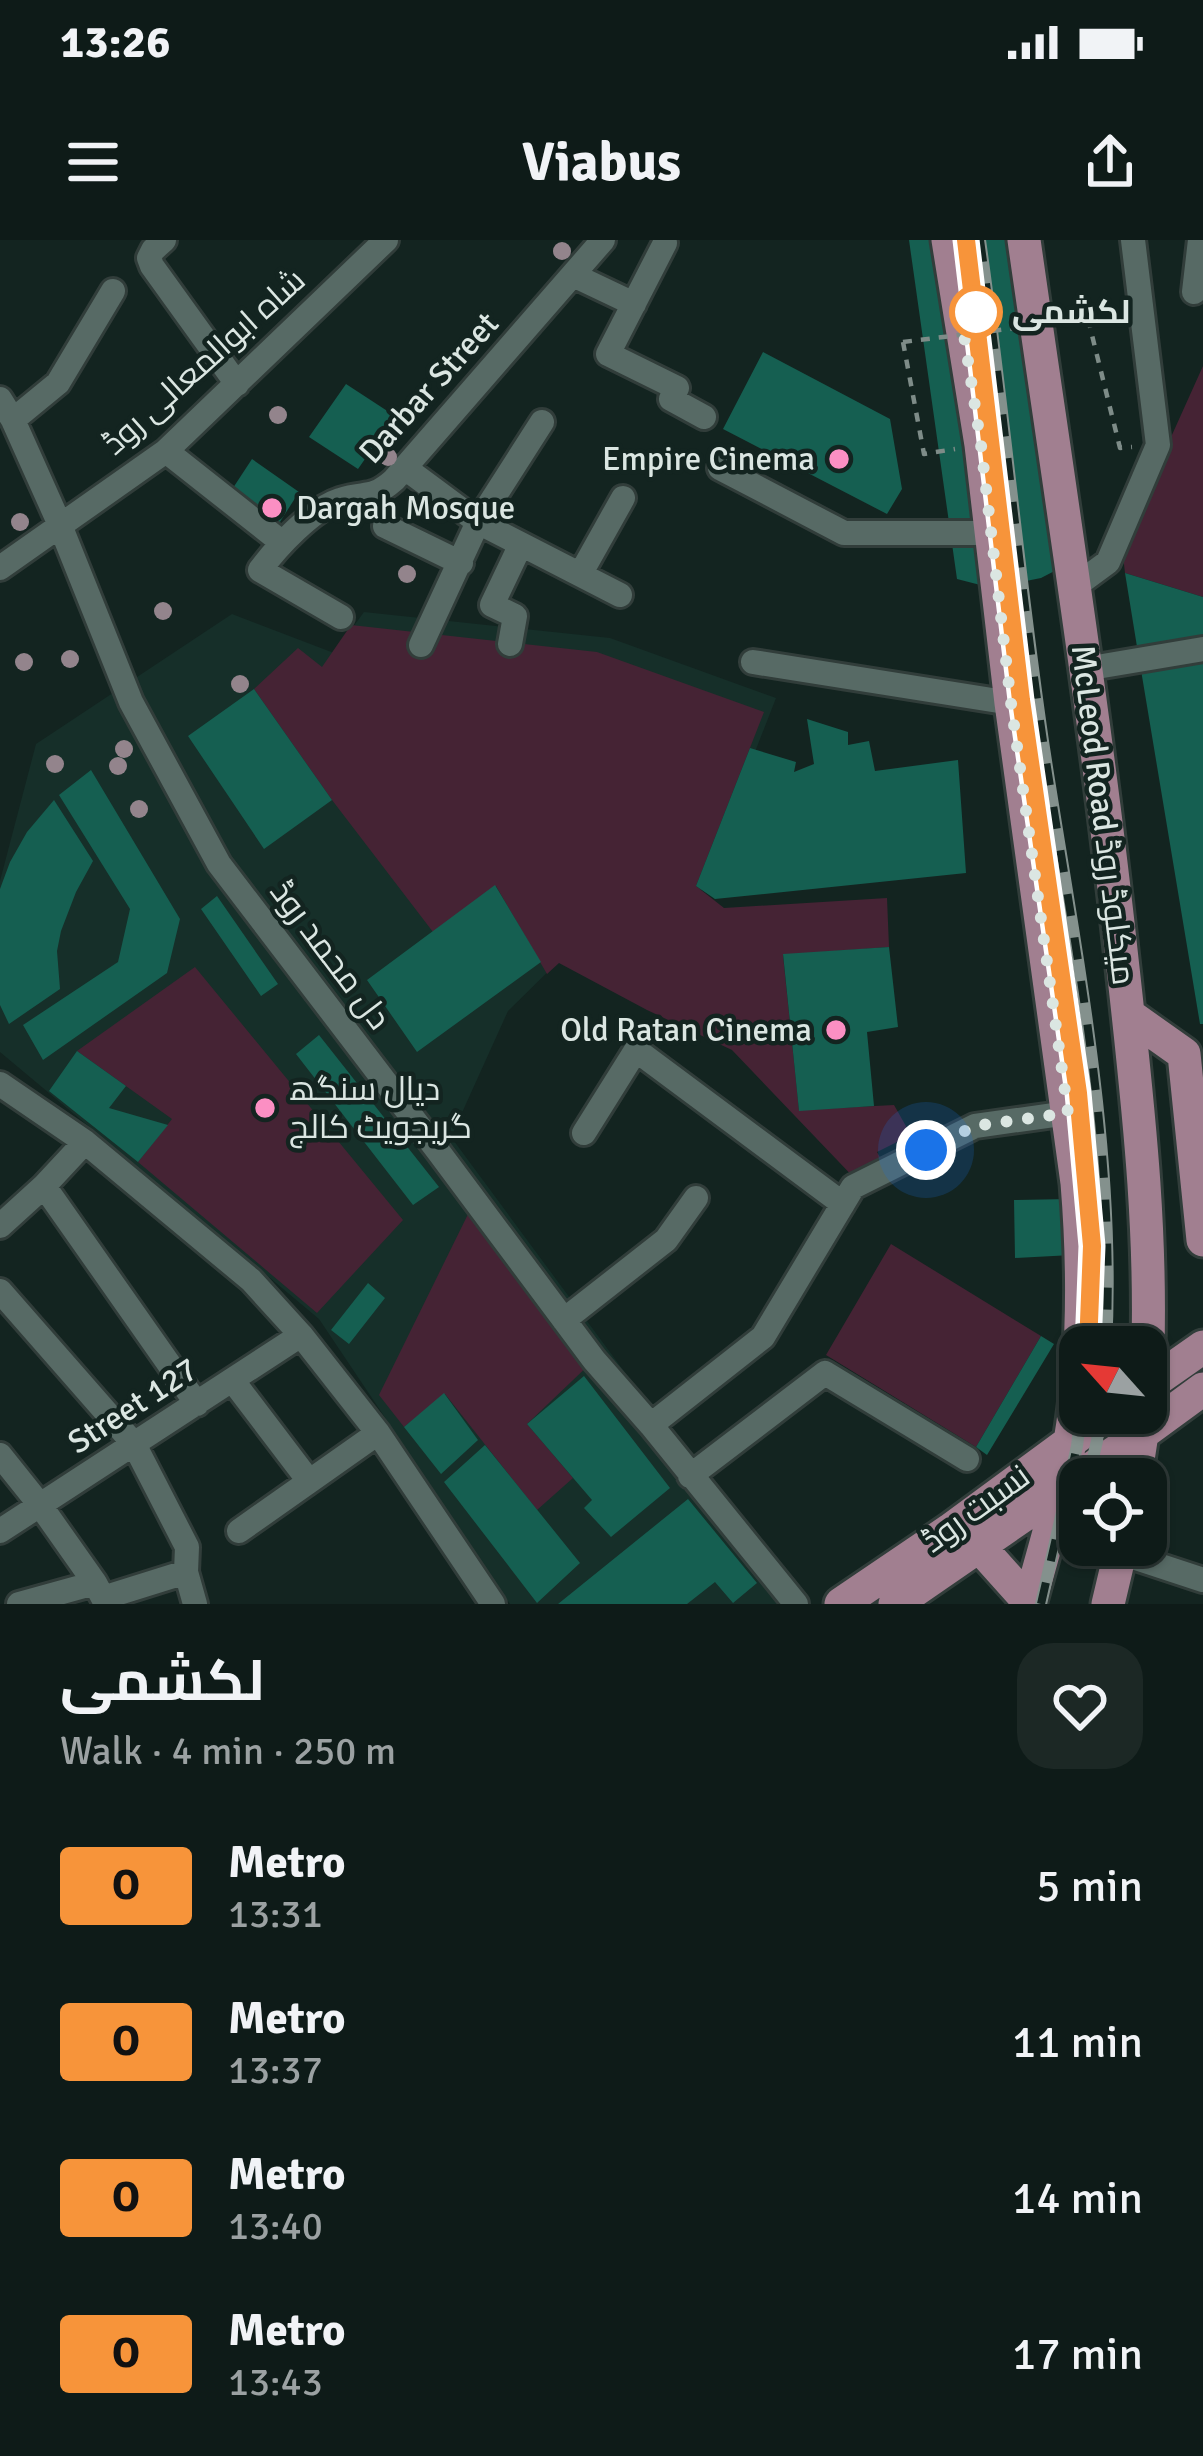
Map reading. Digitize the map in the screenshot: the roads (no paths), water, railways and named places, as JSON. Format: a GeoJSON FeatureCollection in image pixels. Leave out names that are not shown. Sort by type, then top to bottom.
{"type":"FeatureCollection","features":[{"type":"Feature","properties":{"kind":"main road"},"geometry":{"type":"LineString","coordinates":[[948,240],[981,445],[1083,1257],[1079,1358],[1066,1458]]}},
{"type":"Feature","properties":{"kind":"main road","name":"McLeod Road میکلوڈ روڈ"},"geometry":{"type":"LineString","coordinates":[[1024,240],[1129,1015],[1145,1199],[1149,1326]]}},
{"type":"Feature","properties":{"kind":"main road"},"geometry":{"type":"LineString","coordinates":[[1129,1015],[1184,1054],[1203,1240]]}},
{"type":"Feature","properties":{"kind":"main road"},"geometry":{"type":"LineString","coordinates":[[1167,1374],[1203,1347]]}},
{"type":"Feature","properties":{"kind":"main road","name":"نسبت روڈ"},"geometry":{"type":"LineString","coordinates":[[1167,1410],[1203,1389]]}},
{"type":"Feature","properties":{"kind":"main road","name":"نسبت روڈ"},"geometry":{"type":"LineString","coordinates":[[841,1604],[1080,1434]]}},
{"type":"Feature","properties":{"kind":"main road","name":"نسبت روڈ"},"geometry":{"type":"LineString","coordinates":[[1100,1458],[1130,1434]]}},
{"type":"Feature","properties":{"kind":"main road"},"geometry":{"type":"LineString","coordinates":[[1029,1604],[1059,1490]]}},
{"type":"Feature","properties":{"kind":"main road","name":"نسبت روڈ"},"geometry":{"type":"LineString","coordinates":[[895,1604],[1059,1490]]}},
{"type":"Feature","properties":{"kind":"main road"},"geometry":{"type":"LineString","coordinates":[[978,1545],[1029,1604]]}},
{"type":"Feature","properties":{"kind":"main road"},"geometry":{"type":"LineString","coordinates":[[1108,1604],[1118,1566]]}},
{"type":"Feature","properties":{"kind":"street"},"geometry":{"type":"LineString","coordinates":[[164,240],[149,258],[152,266],[237,384]]}},
{"type":"Feature","properties":{"kind":"street","name":"شاہ ابوالمعالی روڈ"},"geometry":{"type":"LineString","coordinates":[[0,568],[166,451],[386,240]]}},
{"type":"Feature","properties":{"kind":"street","name":"Darbar Street"},"geometry":{"type":"LineString","coordinates":[[280,542],[337,500],[379,493],[603,240]]}},
{"type":"Feature","properties":{"kind":"street"},"geometry":{"type":"LineString","coordinates":[[1074,587],[1108,562],[1158,445],[1133,240]]}},
{"type":"Feature","properties":{"kind":"street"},"geometry":{"type":"LineString","coordinates":[[1194,292],[1200,240]]}},
{"type":"Feature","properties":{"kind":"street"},"geometry":{"type":"LineString","coordinates":[[665,243],[608,354],[676,388],[670,399],[704,416]]}},
{"type":"Feature","properties":{"kind":"street"},"geometry":{"type":"LineString","coordinates":[[573,275],[634,304]]}},
{"type":"Feature","properties":{"kind":"street"},"geometry":{"type":"LineString","coordinates":[[6,409],[58,383],[113,291]]}},
{"type":"Feature","properties":{"kind":"street","name":"دل محمد روڈ"},"geometry":{"type":"LineString","coordinates":[[6,409],[60,525],[130,702],[219,864],[594,1360],[796,1604]]}},
{"type":"Feature","properties":{"kind":"street"},"geometry":{"type":"LineString","coordinates":[[421,645],[478,522],[542,422]]}},
{"type":"Feature","properties":{"kind":"street"},"geometry":{"type":"LineString","coordinates":[[166,451],[280,542],[260,570],[340,617]]}},
{"type":"Feature","properties":{"kind":"street"},"geometry":{"type":"LineString","coordinates":[[405,468],[478,522],[620,595]]}},
{"type":"Feature","properties":{"kind":"street"},"geometry":{"type":"LineString","coordinates":[[720,468],[844,533],[992,533]]}},
{"type":"Feature","properties":{"kind":"street"},"geometry":{"type":"LineString","coordinates":[[580,573],[623,498]]}},
{"type":"Feature","properties":{"kind":"street"},"geometry":{"type":"LineString","coordinates":[[385,526],[461,563]]}},
{"type":"Feature","properties":{"kind":"street"},"geometry":{"type":"LineString","coordinates":[[510,644],[515,616],[492,605],[521,544]]}},
{"type":"Feature","properties":{"kind":"street"},"geometry":{"type":"LineString","coordinates":[[1085,669],[1203,649]]}},
{"type":"Feature","properties":{"kind":"street"},"geometry":{"type":"LineString","coordinates":[[753,662],[1011,703]]}},
{"type":"Feature","properties":{"kind":"street"},"geometry":{"type":"LineString","coordinates":[[584,1133],[636,1050],[843,1204]]}},
{"type":"Feature","properties":{"kind":"street"},"geometry":{"type":"LineString","coordinates":[[0,1084],[86,1142],[251,1280],[378,1433],[493,1604]]}},
{"type":"Feature","properties":{"kind":"street"},"geometry":{"type":"LineString","coordinates":[[651,1425],[763,1337],[853,1187],[975,1126],[1068,1113]]}},
{"type":"Feature","properties":{"kind":"street"},"geometry":{"type":"LineString","coordinates":[[0,1226],[86,1142]]}},
{"type":"Feature","properties":{"kind":"street"},"geometry":{"type":"LineString","coordinates":[[44,1186],[197,1404]]}},
{"type":"Feature","properties":{"kind":"street"},"geometry":{"type":"LineString","coordinates":[[564,1320],[666,1240],[696,1198]]}},
{"type":"Feature","properties":{"kind":"street"},"geometry":{"type":"LineString","coordinates":[[0,1291],[134,1444],[187,1547],[186,1572],[195,1604]]}},
{"type":"Feature","properties":{"kind":"street","name":"Street 127"},"geometry":{"type":"LineString","coordinates":[[0,1531],[301,1335]]}},
{"type":"Feature","properties":{"kind":"street"},"geometry":{"type":"LineString","coordinates":[[690,1476],[825,1373],[967,1459]]}},
{"type":"Feature","properties":{"kind":"street"},"geometry":{"type":"LineString","coordinates":[[233,1381],[309,1481]]}},
{"type":"Feature","properties":{"kind":"street"},"geometry":{"type":"LineString","coordinates":[[238,1531],[378,1433]]}},
{"type":"Feature","properties":{"kind":"street"},"geometry":{"type":"LineString","coordinates":[[0,1455],[103,1598],[186,1572]]}},
{"type":"Feature","properties":{"kind":"street"},"geometry":{"type":"LineString","coordinates":[[1166,1566],[1203,1580]]}},
{"type":"Feature","properties":{"kind":"street"},"geometry":{"type":"LineString","coordinates":[[23,1603],[95,1583]]}},
{"type":"Feature","properties":{"kind":"railway"},"geometry":{"type":"LineString","coordinates":[[980,240],[1035,685],[1099,1122],[1107,1326]]}},
{"type":"Feature","properties":{"kind":"railway"},"geometry":{"type":"LineString","coordinates":[[1074,1066],[1084,1161]]}},
{"type":"Feature","properties":{"kind":"railway"},"geometry":{"type":"LineString","coordinates":[[1089,1326],[1091,1239]]}},
{"type":"Feature","properties":{"kind":"railway"},"geometry":{"type":"LineString","coordinates":[[1041,1604],[1078,1434]]}},
{"type":"Feature","properties":{"kind":"railway"},"geometry":{"type":"LineString","coordinates":[[1093,1458],[1098,1434]]}},
{"type":"Feature","properties":{"kind":"metro line","name":"O"},"geometry":{"type":"LineString","coordinates":[[966,240],[1021,700],[1078,1093],[1092,1246],[1089,1326]]}},
{"type":"Feature","properties":{"kind":"place","name":"لکشمی"},"geometry":{"type":"Point","coordinates":[976,312]}},
{"type":"Feature","properties":{"kind":"place","name":"Empire Cinema"},"geometry":{"type":"Point","coordinates":[839,459]}},
{"type":"Feature","properties":{"kind":"place","name":"Dargah Mosque"},"geometry":{"type":"Point","coordinates":[272,508]}},
{"type":"Feature","properties":{"kind":"place","name":"Old Ratan Cinema"},"geometry":{"type":"Point","coordinates":[836,1030]}},
{"type":"Feature","properties":{"kind":"place","name":"دیال سنگھ گریجویٹ کالج"},"geometry":{"type":"Point","coordinates":[265,1108]}}]}
